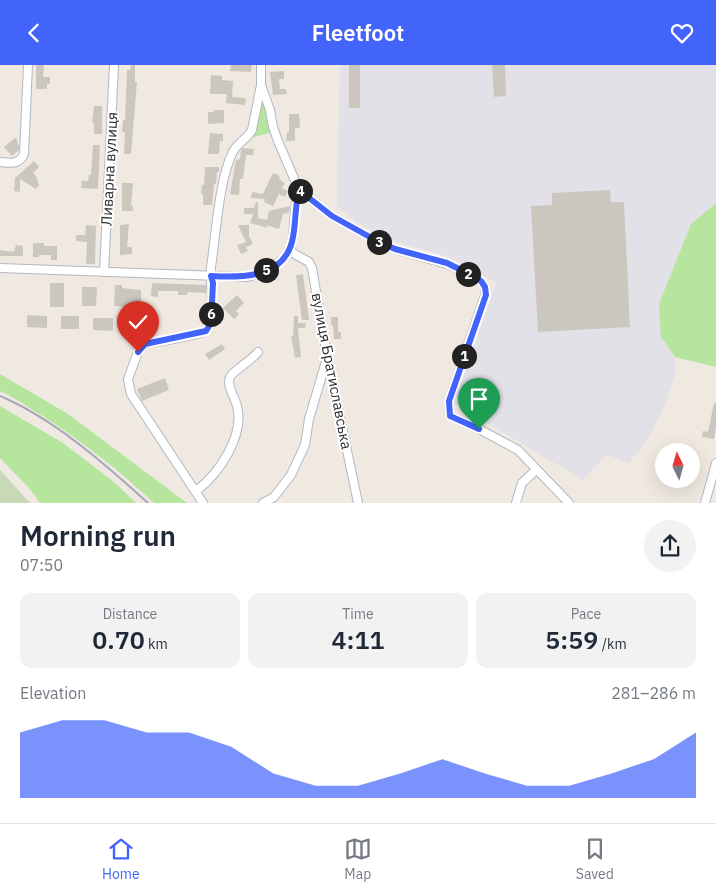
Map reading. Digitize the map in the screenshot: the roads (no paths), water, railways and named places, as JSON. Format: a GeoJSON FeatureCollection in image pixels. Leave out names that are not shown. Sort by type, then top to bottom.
{"type":"FeatureCollection","features":[{"type":"Feature","properties":{"kind":"street"},"geometry":{"type":"LineString","coordinates":[[0,162],[14,163],[22,158],[24,154],[28,65]]}},
{"type":"Feature","properties":{"kind":"street","name":"Ливарна вулиця"},"geometry":{"type":"LineString","coordinates":[[104,272],[114,65]]}},
{"type":"Feature","properties":{"kind":"street"},"geometry":{"type":"LineString","coordinates":[[203,503],[131,395],[128,379],[138,352],[145,344],[206,331],[211,323],[213,283],[211,276],[223,187],[235,149],[249,136],[252,130],[261,85],[261,65]]}},
{"type":"Feature","properties":{"kind":"street"},"geometry":{"type":"LineString","coordinates":[[261,85],[270,109],[278,141],[299,190],[332,216],[377,241],[395,249],[447,263],[481,281],[485,287],[486,295],[449,401],[450,416],[479,429],[518,451],[569,503]]}},
{"type":"Feature","properties":{"kind":"street"},"geometry":{"type":"LineString","coordinates":[[0,269],[242,277],[256,274],[280,263],[290,251],[295,227],[295,204],[299,190]]}},
{"type":"Feature","properties":{"kind":"street","name":"вулиця Братиславська"},"geometry":{"type":"LineString","coordinates":[[290,251],[311,264],[327,355],[358,503]]}},
{"type":"Feature","properties":{"kind":"street"},"geometry":{"type":"LineString","coordinates":[[196,491],[205,484],[219,467],[234,441],[239,424],[237,406],[230,386],[229,379],[231,374],[242,368],[258,352]]}},
{"type":"Feature","properties":{"kind":"street"},"geometry":{"type":"LineString","coordinates":[[264,503],[274,497],[291,475],[305,445],[309,419],[327,355]]}},
{"type":"Feature","properties":{"kind":"street"},"geometry":{"type":"LineString","coordinates":[[705,503],[716,463]]}},
{"type":"Feature","properties":{"kind":"street"},"geometry":{"type":"LineString","coordinates":[[516,503],[522,483],[536,470]]}},
{"type":"Feature","properties":{"kind":"railway"},"geometry":{"type":"LineString","coordinates":[[0,396],[40,417],[78,443],[148,503]]}}]}
